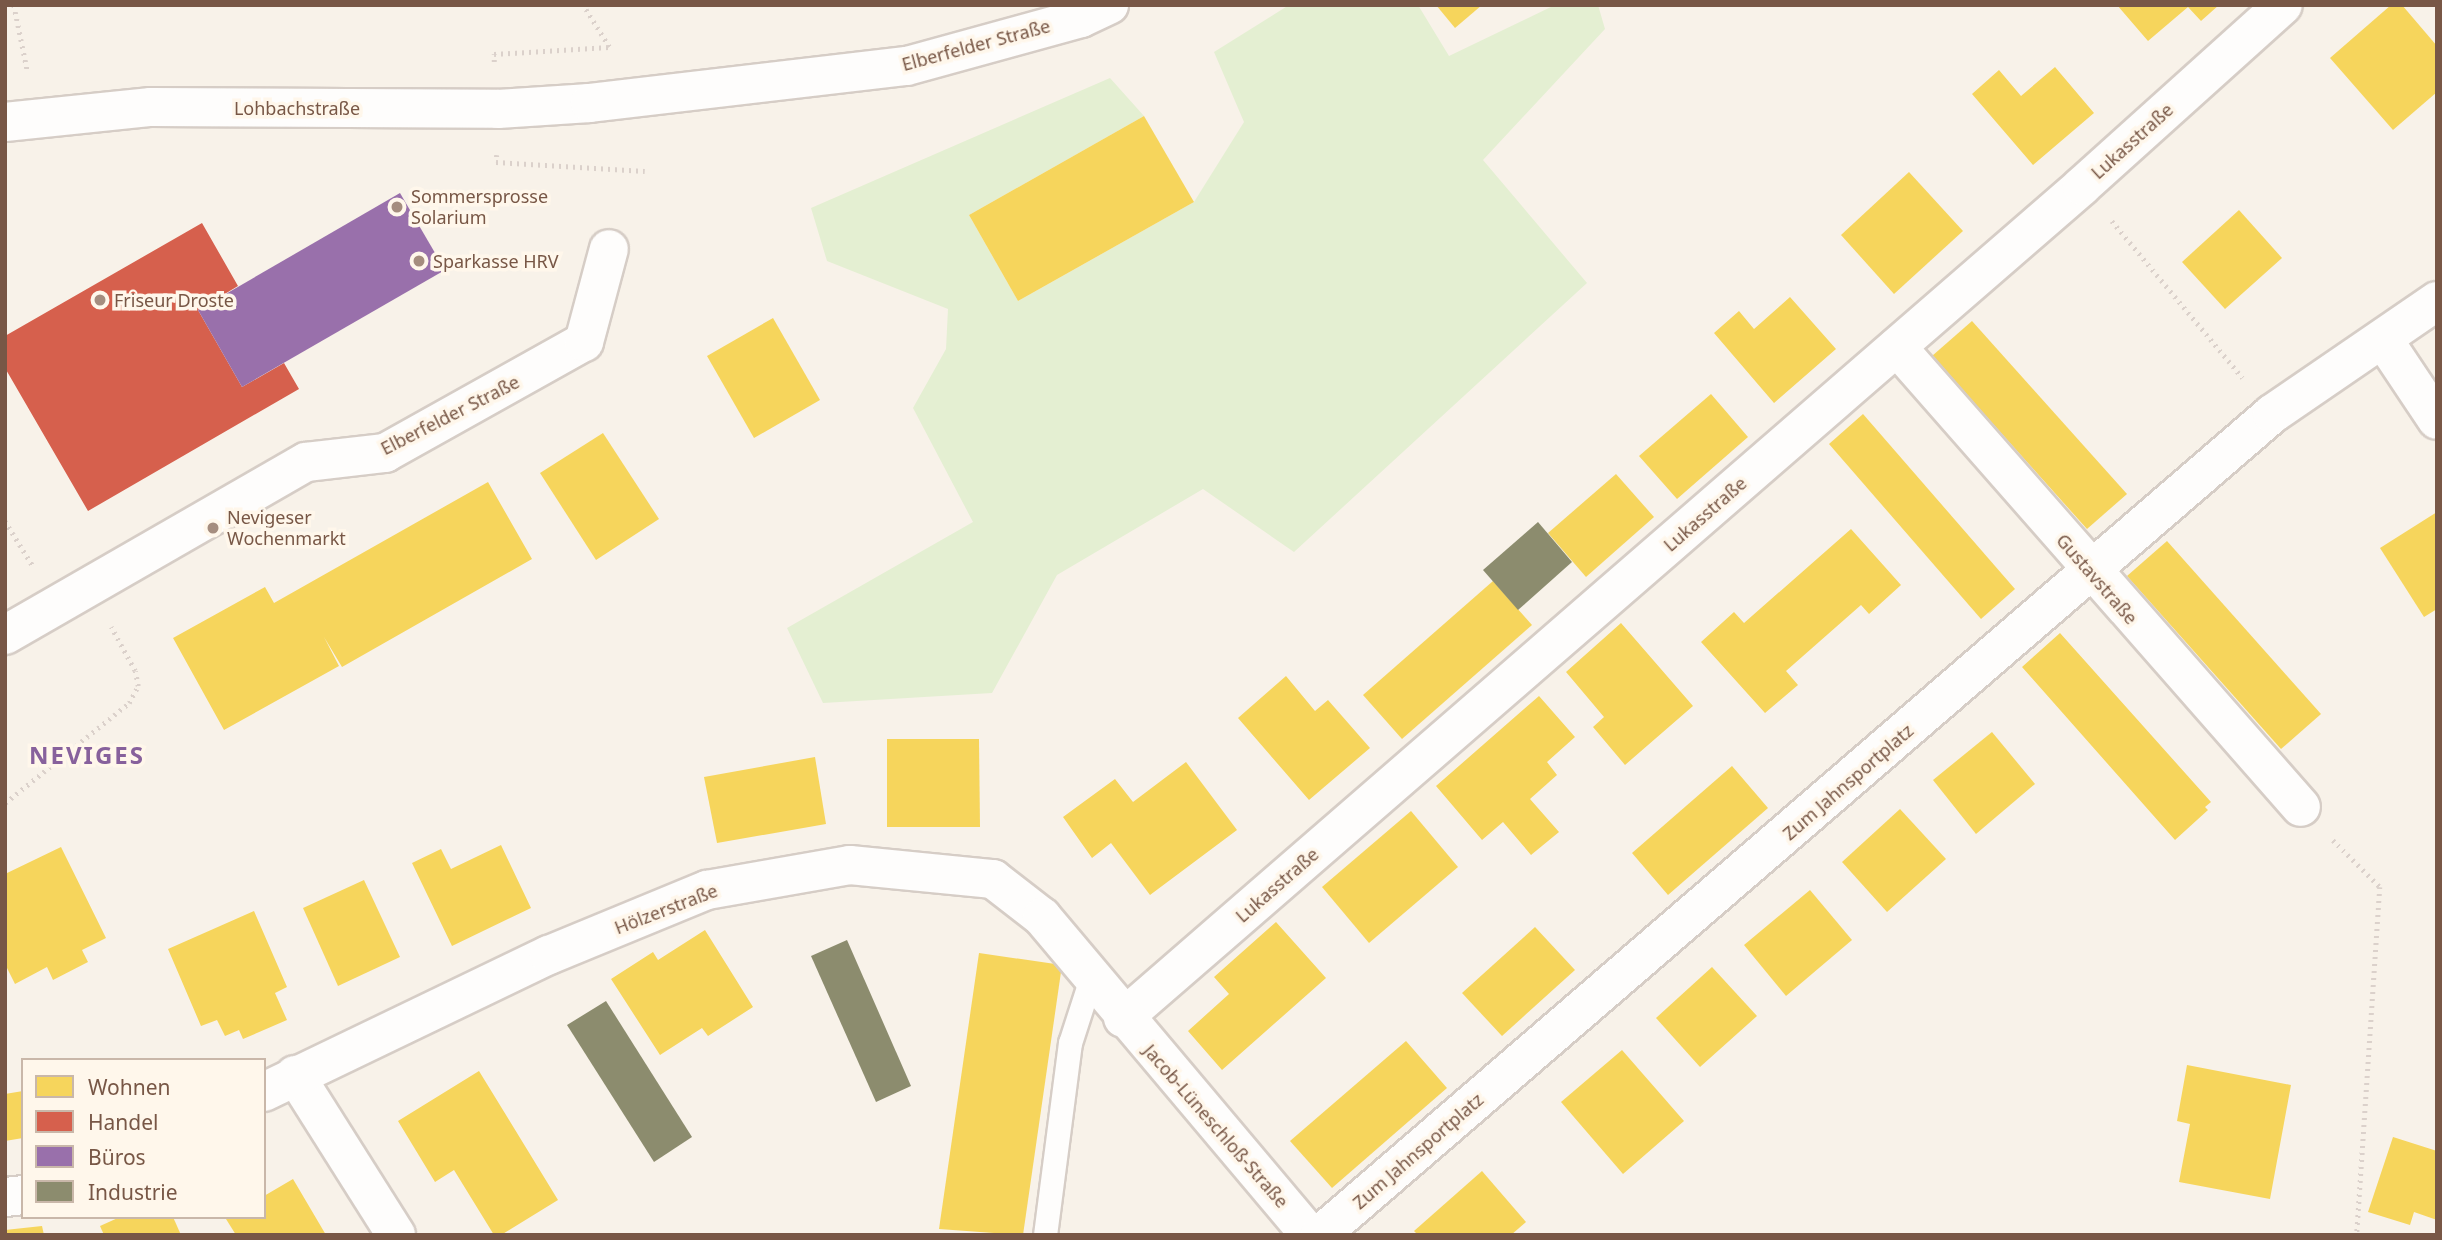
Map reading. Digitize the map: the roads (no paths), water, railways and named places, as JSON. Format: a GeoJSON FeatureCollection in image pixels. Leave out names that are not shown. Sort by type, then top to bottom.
{"type":"FeatureCollection","features":[{"type":"Feature","properties":{"kind":"street","name":"Lukasstraße"},"geometry":{"type":"LineString","coordinates":[[1123,1018],[2082,186],[2283,5]]}},
{"type":"Feature","properties":{"kind":"street","name":"Elberfelder Straße"},"geometry":{"type":"LineString","coordinates":[[590,103],[907,66],[1060,14],[1106,6]]}},
{"type":"Feature","properties":{"kind":"street","name":"Lohbachstraße"},"geometry":{"type":"LineString","coordinates":[[21,120],[151,107],[498,109],[590,103]]}},
{"type":"Feature","properties":{"kind":"street","name":"Elberfelder Straße"},"geometry":{"type":"LineString","coordinates":[[5,635],[306,462],[385,453],[584,342],[609,249]]}},
{"type":"Feature","properties":{"kind":"street","name":"Zum Jahnsportplatz"},"geometry":{"type":"LineString","coordinates":[[1320,1235],[2092,574],[2273,414],[2437,300]]}},
{"type":"Feature","properties":{"kind":"street"},"geometry":{"type":"LineString","coordinates":[[2383,339],[2437,420]]}},
{"type":"Feature","properties":{"kind":"street","name":"Gustavstraße"},"geometry":{"type":"LineString","coordinates":[[1897,347],[2092,574],[2301,807]]}},
{"type":"Feature","properties":{"kind":"street","name":"Hölzerstraße"},"geometry":{"type":"LineString","coordinates":[[280,1084],[549,955],[707,890],[850,865],[993,879],[1042,917],[1123,1018]]}},
{"type":"Feature","properties":{"kind":"street","name":"Jacob-Lüneschloß-Straße"},"geometry":{"type":"LineString","coordinates":[[1123,1018],[1310,1235]]}},
{"type":"Feature","properties":{"kind":"street"},"geometry":{"type":"LineString","coordinates":[[280,1084],[396,1235]]}},
{"type":"Feature","properties":{"kind":"lane"},"geometry":{"type":"LineString","coordinates":[[1045,1235],[1070,1043],[1091,978]]}},
{"type":"Feature","properties":{"kind":"place","name":"Sommersprosse Solarium"},"geometry":{"type":"Point","coordinates":[397,207]}},
{"type":"Feature","properties":{"kind":"place","name":"Sparkasse HRV"},"geometry":{"type":"Point","coordinates":[419,261]}},
{"type":"Feature","properties":{"kind":"place","name":"Friseur Droste"},"geometry":{"type":"Point","coordinates":[100,300]}},
{"type":"Feature","properties":{"kind":"place","name":"Nevigeser Wochenmarkt"},"geometry":{"type":"Point","coordinates":[213,528]}},
{"type":"Feature","properties":{"kind":"district","name":"NEVIGES"},"geometry":{"type":"Point","coordinates":[87,755]}}]}
